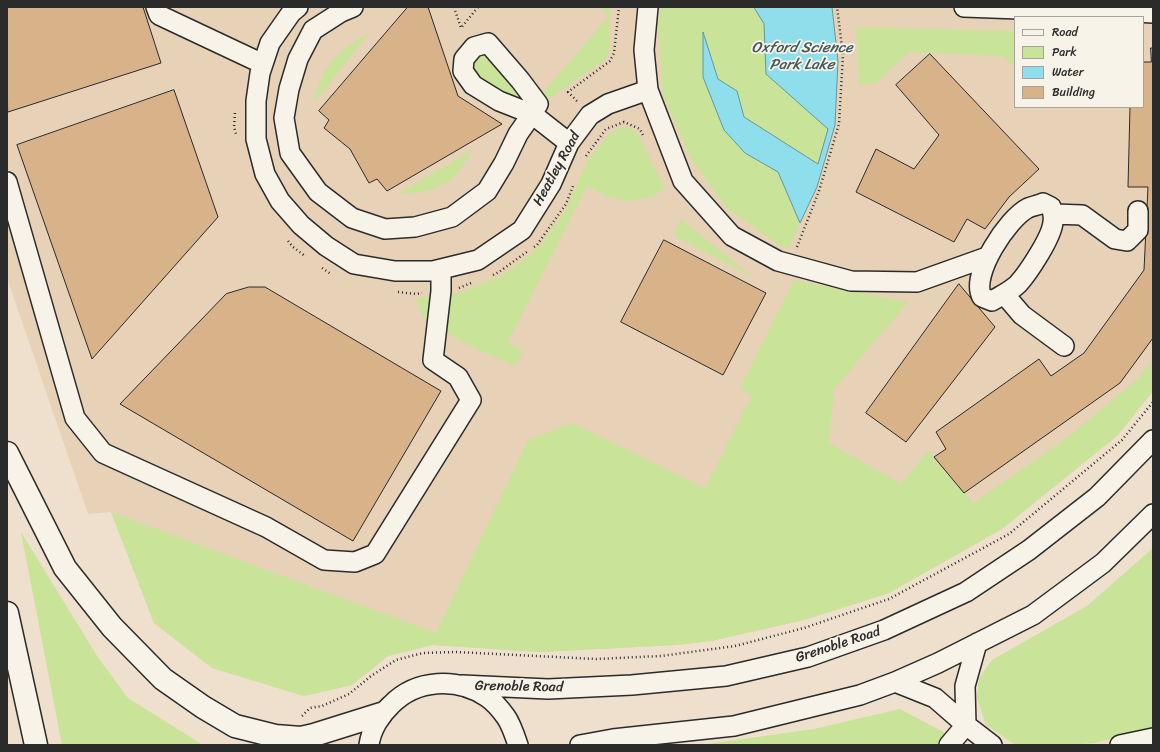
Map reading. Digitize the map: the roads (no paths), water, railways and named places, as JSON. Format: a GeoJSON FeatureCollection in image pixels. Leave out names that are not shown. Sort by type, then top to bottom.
{"type":"FeatureCollection","features":[{"type":"Feature","properties":{"kind":"main road"},"geometry":{"type":"LineString","coordinates":[[7,453],[65,568],[112,627],[163,679],[203,707],[235,726],[275,736],[301,738],[382,714]]}},
{"type":"Feature","properties":{"kind":"main road"},"geometry":{"type":"LineString","coordinates":[[7,613],[36,745]]}},
{"type":"Feature","properties":{"kind":"street"},"geometry":{"type":"LineString","coordinates":[[156,7],[159,15],[263,64]]}},
{"type":"Feature","properties":{"kind":"street","name":"Heatley Road"},"geometry":{"type":"LineString","coordinates":[[298,7],[291,13],[270,43],[260,73],[256,101],[256,139],[265,174],[280,201],[301,225],[326,246],[354,264],[395,271],[433,271],[478,260],[522,230],[551,184],[569,142],[590,115],[608,104],[648,90]]}},
{"type":"Feature","properties":{"kind":"street"},"geometry":{"type":"LineString","coordinates":[[353,7],[341,12],[313,30],[298,59],[289,89],[284,118],[290,153],[318,192],[352,218],[385,229],[415,227],[452,217],[487,191],[504,163],[518,134],[532,114],[569,142]]}},
{"type":"Feature","properties":{"kind":"street"},"geometry":{"type":"LineString","coordinates":[[648,7],[644,50],[648,90],[683,181],[732,236],[778,261],[851,281],[916,282],[987,257]]}},
{"type":"Feature","properties":{"kind":"street"},"geometry":{"type":"LineString","coordinates":[[964,7],[1116,9],[1153,13]]}},
{"type":"Feature","properties":{"kind":"street"},"geometry":{"type":"LineString","coordinates":[[7,182],[75,418],[103,453],[266,527],[324,560],[355,562],[375,554],[471,400],[458,377],[433,360],[441,291],[441,269]]}},
{"type":"Feature","properties":{"kind":"street"},"geometry":{"type":"LineString","coordinates":[[1043,203],[1051,207],[1054,214],[1053,224],[1050,233],[1037,257],[1017,284],[992,301],[982,298],[979,293],[979,280],[987,257],[1006,228],[1028,208],[1043,203]]}},
{"type":"Feature","properties":{"kind":"street"},"geometry":{"type":"LineString","coordinates":[[1054,214],[1082,215],[1115,239],[1127,241],[1138,230],[1138,211]]}},
{"type":"Feature","properties":{"kind":"street"},"geometry":{"type":"LineString","coordinates":[[1004,294],[1022,315],[1064,346]]}},
{"type":"Feature","properties":{"kind":"street","name":"Grenoble Road"},"geometry":{"type":"LineString","coordinates":[[370,745],[370,738],[382,714],[397,698],[417,687],[439,683],[548,689],[632,685],[726,676],[808,657],[877,632],[966,592],[1029,550],[1097,497],[1153,440]]}},
{"type":"Feature","properties":{"kind":"street"},"geometry":{"type":"LineString","coordinates":[[580,745],[612,739],[734,726],[860,695],[895,682],[938,663],[1033,615],[1103,563],[1153,514]]}},
{"type":"Feature","properties":{"kind":"street"},"geometry":{"type":"LineString","coordinates":[[949,745],[966,725],[965,686],[977,643]]}},
{"type":"Feature","properties":{"kind":"street"},"geometry":{"type":"LineString","coordinates":[[895,682],[934,698],[992,745]]}},
{"type":"Feature","properties":{"kind":"street"},"geometry":{"type":"LineString","coordinates":[[462,685],[488,697],[507,718],[518,745]]}},
{"type":"Feature","properties":{"kind":"street"},"geometry":{"type":"LineString","coordinates":[[1120,745],[1153,738]]}},
{"type":"Feature","properties":{"kind":"water","name":"Oxford Science Park Lake"},"geometry":{"type":"Polygon","coordinates":[[[754,7],[832,7],[838,61],[835,125],[817,187],[800,223],[778,172],[745,153],[724,130],[703,77],[703,32],[718,79],[737,91],[744,117],[818,164],[828,129],[766,74],[764,24],[754,7]]]}}]}
